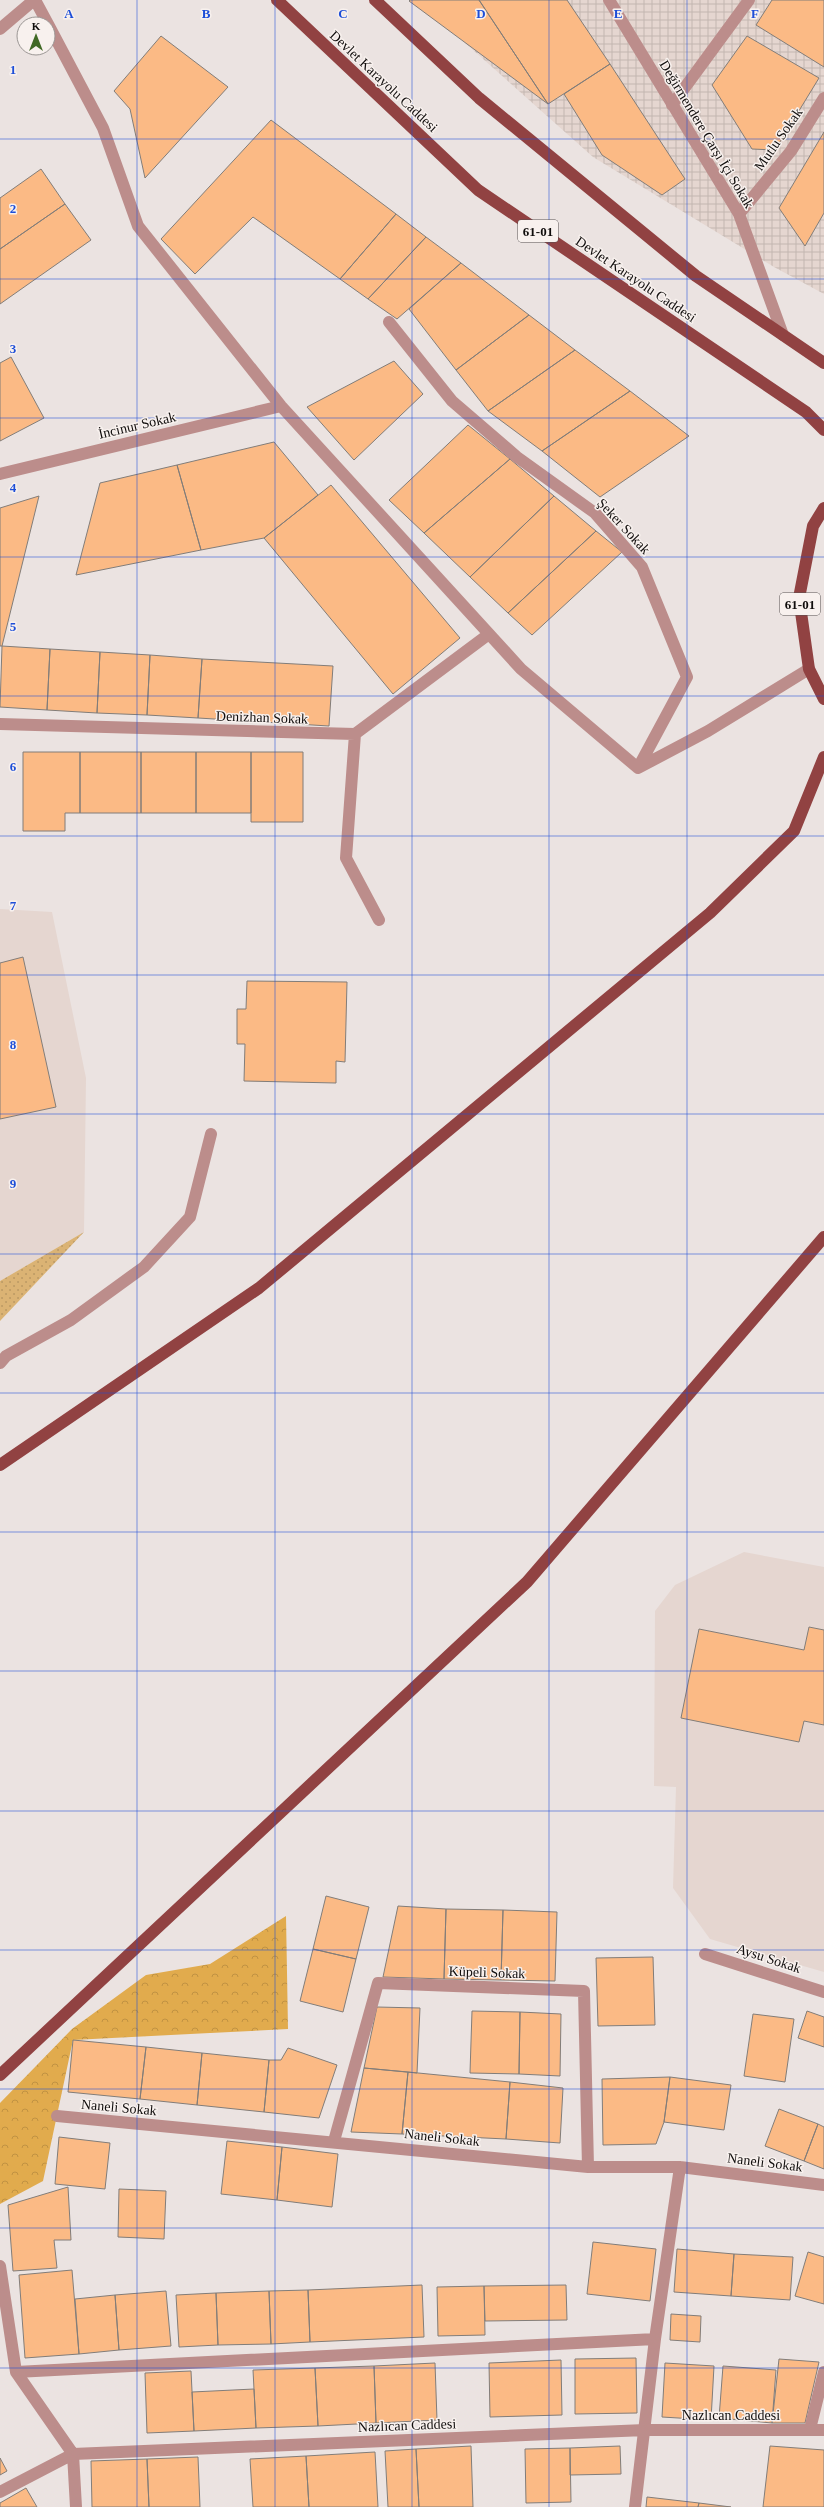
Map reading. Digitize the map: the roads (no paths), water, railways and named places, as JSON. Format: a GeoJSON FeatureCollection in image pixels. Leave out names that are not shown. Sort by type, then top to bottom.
{"type":"FeatureCollection","features":[{"type":"Feature","properties":{"kind":"main road","name":"Devlet Karayolu Caddesi"},"geometry":{"type":"LineString","coordinates":[[277,0],[478,190],[806,412],[824,430]]}},
{"type":"Feature","properties":{"kind":"main road"},"geometry":{"type":"LineString","coordinates":[[375,0],[479,98],[696,276],[824,363]]}},
{"type":"Feature","properties":{"kind":"main road","name":"61-01"},"geometry":{"type":"LineString","coordinates":[[824,508],[813,526],[799,598],[809,669],[824,700]]}},
{"type":"Feature","properties":{"kind":"main road"},"geometry":{"type":"LineString","coordinates":[[0,1465],[259,1288],[710,913],[794,831],[824,757]]}},
{"type":"Feature","properties":{"kind":"main road"},"geometry":{"type":"LineString","coordinates":[[0,2075],[527,1582],[824,1237]]}},
{"type":"Feature","properties":{"kind":"street"},"geometry":{"type":"LineString","coordinates":[[0,29],[34,0],[43,16]]}},
{"type":"Feature","properties":{"kind":"street","name":"Değirmendere Çarşı İçi Sokak"},"geometry":{"type":"LineString","coordinates":[[609,0],[739,214],[783,335]]}},
{"type":"Feature","properties":{"kind":"street"},"geometry":{"type":"LineString","coordinates":[[672,106],[749,0]]}},
{"type":"Feature","properties":{"kind":"street"},"geometry":{"type":"LineString","coordinates":[[56,39],[103,128],[138,226],[281,406],[521,669],[638,768],[708,731],[809,669]]}},
{"type":"Feature","properties":{"kind":"street","name":"Mutlu Sokak"},"geometry":{"type":"LineString","coordinates":[[739,214],[791,151],[824,98]]}},
{"type":"Feature","properties":{"kind":"street","name":"Şeker Sokak"},"geometry":{"type":"LineString","coordinates":[[389,322],[452,401],[517,457],[595,513],[642,567],[687,677],[638,768]]}},
{"type":"Feature","properties":{"kind":"street","name":"İncinur Sokak"},"geometry":{"type":"LineString","coordinates":[[0,474],[281,406]]}},
{"type":"Feature","properties":{"kind":"street"},"geometry":{"type":"LineString","coordinates":[[379,920],[346,858],[355,734],[489,634]]}},
{"type":"Feature","properties":{"kind":"street","name":"Denizhan Sokak"},"geometry":{"type":"LineString","coordinates":[[0,724],[355,734]]}},
{"type":"Feature","properties":{"kind":"street"},"geometry":{"type":"LineString","coordinates":[[0,1363],[6,1356],[70,1320],[144,1267],[190,1217],[210,1134]]}},
{"type":"Feature","properties":{"kind":"street","name":"Aysu Sokak"},"geometry":{"type":"LineString","coordinates":[[705,1954],[824,1992]]}},
{"type":"Feature","properties":{"kind":"street","name":"Küpeli Sokak"},"geometry":{"type":"LineString","coordinates":[[334,2141],[378,1983],[584,1991],[588,2167]]}},
{"type":"Feature","properties":{"kind":"street","name":"Naneli Sokak"},"geometry":{"type":"LineString","coordinates":[[57,2116],[334,2141],[588,2167],[680,2167],[824,2185]]}},
{"type":"Feature","properties":{"kind":"street"},"geometry":{"type":"LineString","coordinates":[[635,2507],[655,2339],[680,2167]]}},
{"type":"Feature","properties":{"kind":"street"},"geometry":{"type":"LineString","coordinates":[[0,2266],[16,2372],[73,2454],[76,2507]]}},
{"type":"Feature","properties":{"kind":"street"},"geometry":{"type":"LineString","coordinates":[[16,2372],[655,2339]]}},
{"type":"Feature","properties":{"kind":"street"},"geometry":{"type":"LineString","coordinates":[[810,2429],[824,2372]]}},
{"type":"Feature","properties":{"kind":"street","name":"Nazlıcan Caddesi"},"geometry":{"type":"LineString","coordinates":[[0,2492],[73,2454],[645,2430],[824,2430]]}}]}
